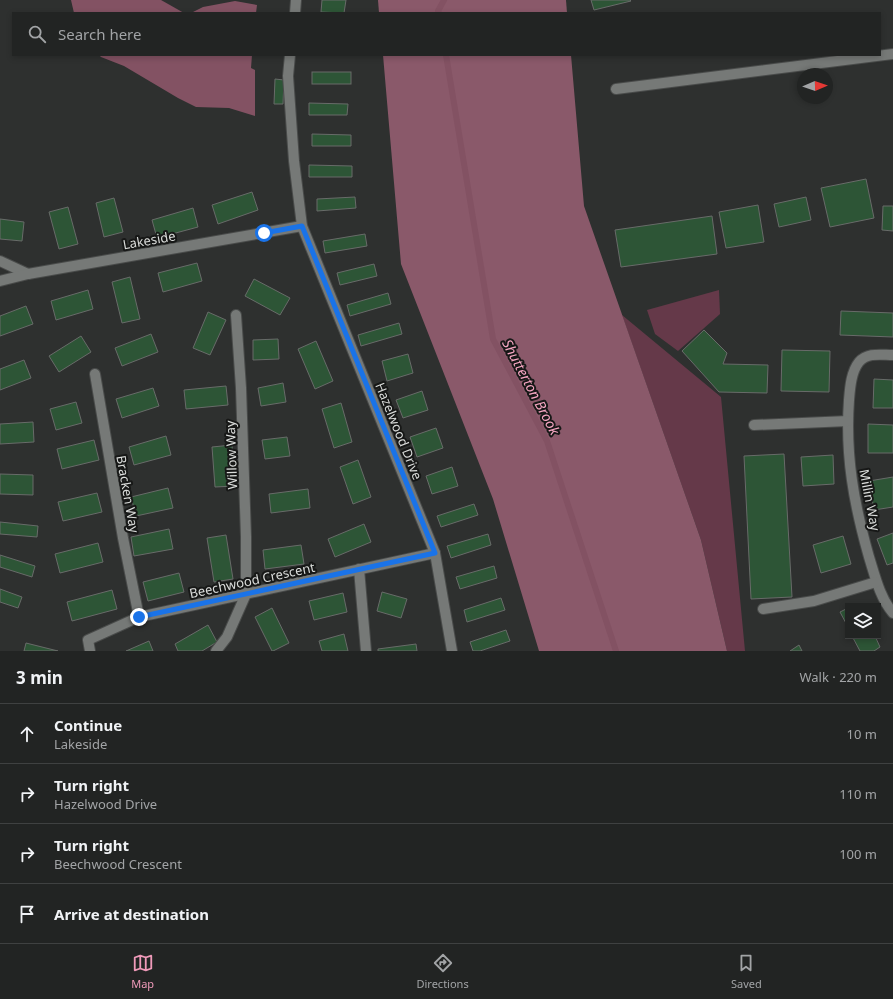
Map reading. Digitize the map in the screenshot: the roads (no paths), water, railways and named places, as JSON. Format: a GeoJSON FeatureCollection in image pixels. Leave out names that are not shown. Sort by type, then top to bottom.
{"type":"FeatureCollection","features":[{"type":"Feature","properties":{"kind":"street"},"geometry":{"type":"LineString","coordinates":[[295,12],[296,0]]}},
{"type":"Feature","properties":{"kind":"street"},"geometry":{"type":"LineString","coordinates":[[881,56],[893,54]]}},
{"type":"Feature","properties":{"kind":"street","name":"Hazelwood Drive"},"geometry":{"type":"LineString","coordinates":[[290,56],[288,76],[293,145],[302,226],[435,553],[452,651]]}},
{"type":"Feature","properties":{"kind":"street"},"geometry":{"type":"LineString","coordinates":[[616,89],[877,56]]}},
{"type":"Feature","properties":{"kind":"street","name":"Lakeside"},"geometry":{"type":"LineString","coordinates":[[0,281],[28,274],[302,226]]}},
{"type":"Feature","properties":{"kind":"street"},"geometry":{"type":"LineString","coordinates":[[0,261],[28,274]]}},
{"type":"Feature","properties":{"kind":"street","name":"Willow Way"},"geometry":{"type":"LineString","coordinates":[[236,315],[241,388],[246,537],[246,594]]}},
{"type":"Feature","properties":{"kind":"street","name":"Millin Way"},"geometry":{"type":"LineString","coordinates":[[891,611],[876,582],[859,523],[850,472],[848,421],[851,381],[859,363],[869,355],[893,355]]}},
{"type":"Feature","properties":{"kind":"street","name":"Bracken Way"},"geometry":{"type":"LineString","coordinates":[[95,374],[123,538],[139,617]]}},
{"type":"Feature","properties":{"kind":"street"},"geometry":{"type":"LineString","coordinates":[[754,425],[848,421]]}},
{"type":"Feature","properties":{"kind":"street","name":"Beechwood Crescent"},"geometry":{"type":"LineString","coordinates":[[90,651],[88,640],[139,617],[435,553]]}},
{"type":"Feature","properties":{"kind":"street"},"geometry":{"type":"LineString","coordinates":[[359,570],[366,651]]}},
{"type":"Feature","properties":{"kind":"street"},"geometry":{"type":"LineString","coordinates":[[763,609],[814,601],[876,582]]}},
{"type":"Feature","properties":{"kind":"street"},"geometry":{"type":"LineString","coordinates":[[216,651],[227,637],[246,594]]}},
{"type":"Feature","properties":{"kind":"waterway","name":"Shutterton Brook"},"geometry":{"type":"LineString","coordinates":[[438,12],[444,0]]}},
{"type":"Feature","properties":{"kind":"waterway","name":"Shutterton Brook"},"geometry":{"type":"LineString","coordinates":[[446,56],[493,339],[547,441],[616,651]]}}]}
